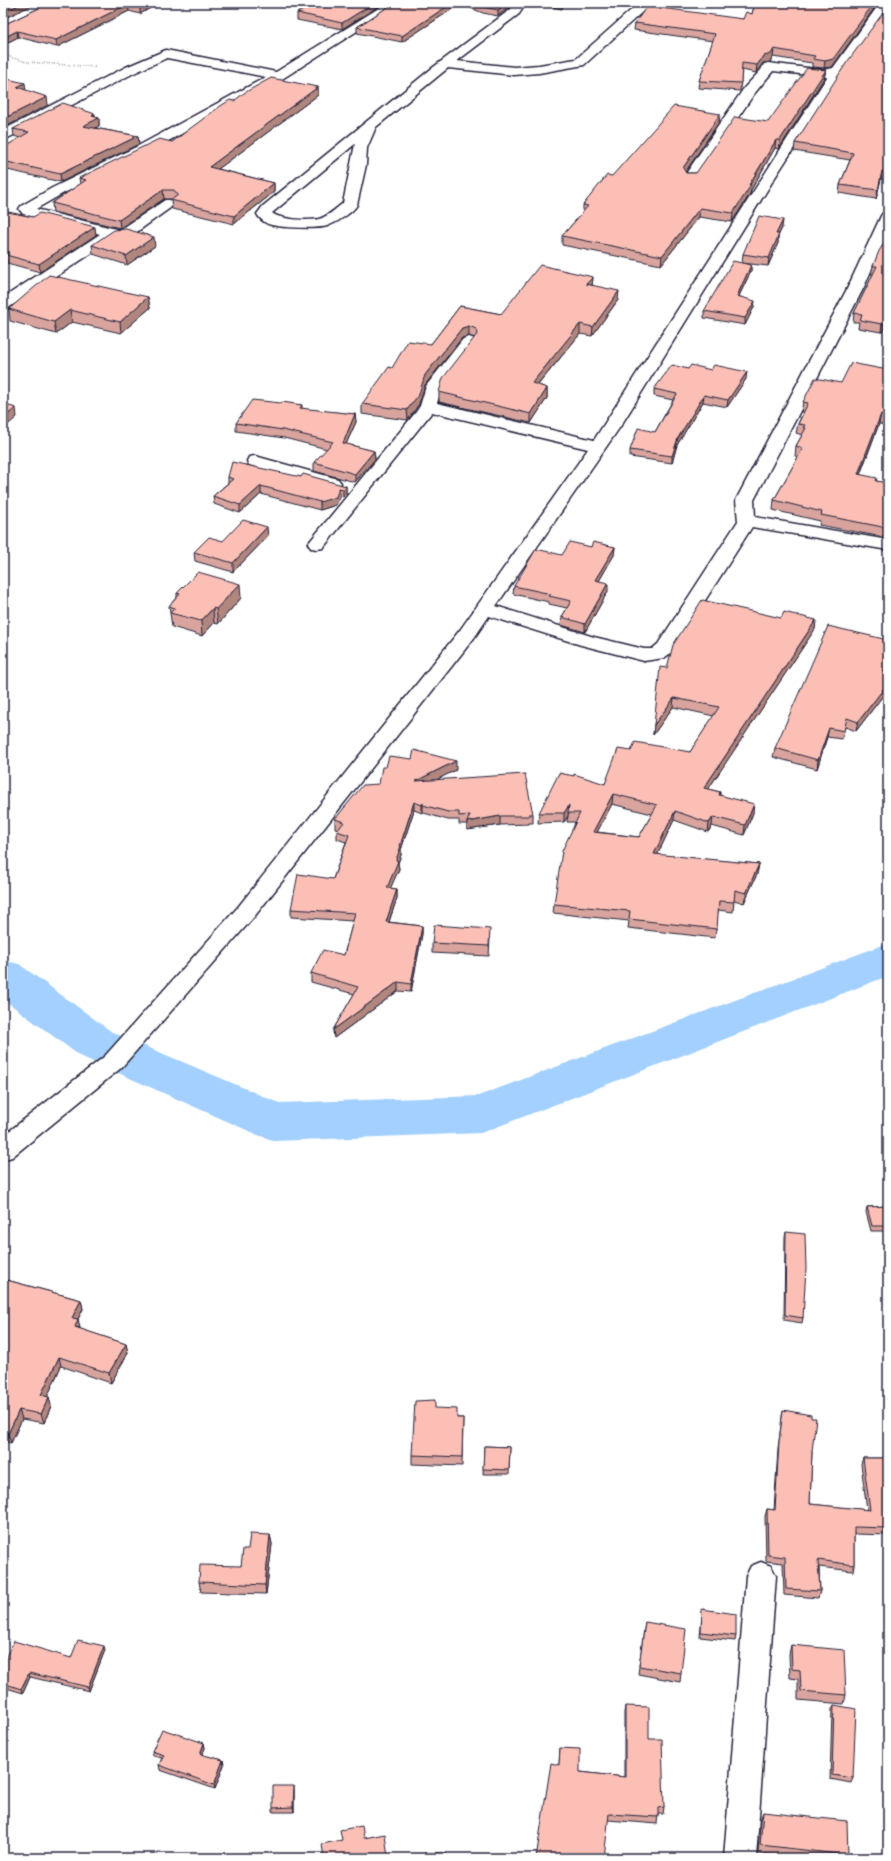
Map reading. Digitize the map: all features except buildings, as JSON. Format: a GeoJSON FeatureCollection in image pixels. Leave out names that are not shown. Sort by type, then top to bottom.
{"type":"FeatureCollection","features":[{"type":"Feature","properties":{"kind":"street"},"geometry":{"type":"LineString","coordinates":[[170,203],[129,231],[122,234],[112,233],[28,212],[26,209],[57,191],[143,149],[278,76],[395,3]]}},
{"type":"Feature","properties":{"kind":"street"},"geometry":{"type":"LineString","coordinates":[[371,124],[360,148],[359,165],[350,205],[323,223],[289,223],[274,220],[264,214],[268,209],[371,124],[446,64],[515,12],[519,5],[518,3]]}},
{"type":"Feature","properties":{"kind":"street"},"geometry":{"type":"LineString","coordinates":[[446,64],[514,71],[539,69],[580,62],[646,3]]}},
{"type":"Feature","properties":{"kind":"street"},"geometry":{"type":"LineString","coordinates":[[3,1150],[113,1062],[246,912],[467,634],[612,428],[656,354],[837,71],[886,3]]}},
{"type":"Feature","properties":{"kind":"street"},"geometry":{"type":"LineString","coordinates":[[3,135],[130,70],[166,54],[278,76]]}},
{"type":"Feature","properties":{"kind":"street"},"geometry":{"type":"LineString","coordinates":[[690,178],[749,91],[767,71],[768,67],[824,74],[837,71]]}},
{"type":"Feature","properties":{"kind":"street"},"geometry":{"type":"LineString","coordinates":[[484,608],[588,641],[644,655],[657,654],[665,648],[747,521],[745,500],[856,287],[888,216]]}},
{"type":"Feature","properties":{"kind":"street"},"geometry":{"type":"LineString","coordinates":[[3,305],[112,233]]}},
{"type":"Feature","properties":{"kind":"street"},"geometry":{"type":"LineString","coordinates":[[317,544],[428,406],[434,386],[468,342]]}},
{"type":"Feature","properties":{"kind":"street"},"geometry":{"type":"LineString","coordinates":[[428,406],[598,446]]}},
{"type":"Feature","properties":{"kind":"street"},"geometry":{"type":"LineString","coordinates":[[255,461],[360,491]]}},
{"type":"Feature","properties":{"kind":"street"},"geometry":{"type":"LineString","coordinates":[[747,521],[888,545]]}},
{"type":"Feature","properties":{"kind":"street"},"geometry":{"type":"LineString","coordinates":[[740,1858],[761,1576]]}},
{"type":"Feature","properties":{"kind":"path"},"geometry":{"type":"LineString","coordinates":[[3,55],[27,62],[130,70]]}},
{"type":"Feature","properties":{"kind":"waterway"},"geometry":{"type":"LineString","coordinates":[[3,976],[96,1044],[275,1122],[481,1114],[888,959]]}}]}
